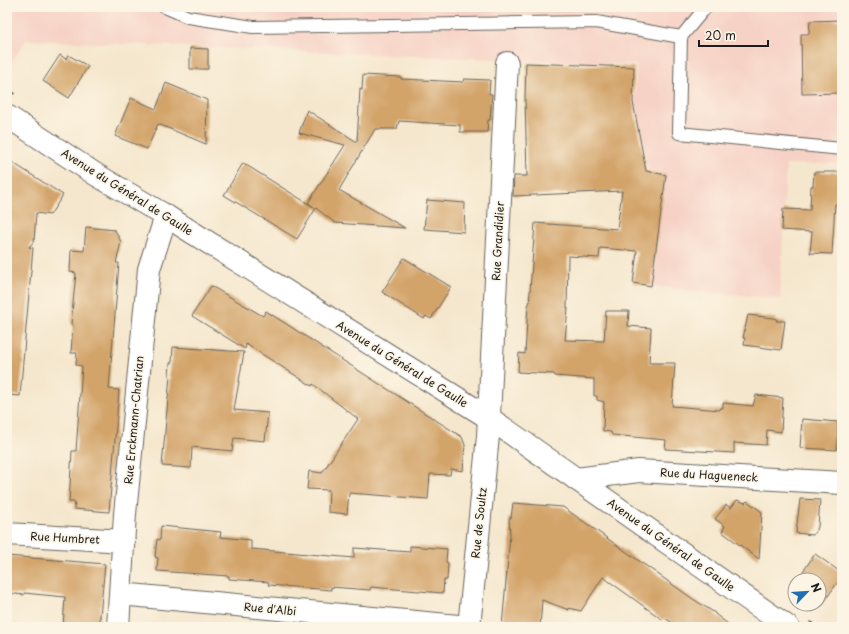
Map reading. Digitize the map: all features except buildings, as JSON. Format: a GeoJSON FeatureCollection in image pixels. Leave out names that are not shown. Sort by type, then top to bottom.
{"type":"FeatureCollection","features":[{"type":"Feature","properties":{"kind":"street","name":"Rue Grandidier"},"geometry":{"type":"LineString","coordinates":[[489,418],[507,63]]}},
{"type":"Feature","properties":{"kind":"street","name":"Avenue du Général de Gaulle"},"geometry":{"type":"LineString","coordinates":[[7,116],[95,174],[166,216],[489,418],[788,627]]}},
{"type":"Feature","properties":{"kind":"street","name":"Rue Erckmann-Chatrian"},"geometry":{"type":"LineString","coordinates":[[118,627],[124,541],[149,269],[166,216]]}},
{"type":"Feature","properties":{"kind":"street","name":"Rue de Soultz"},"geometry":{"type":"LineString","coordinates":[[468,627],[489,418]]}},
{"type":"Feature","properties":{"kind":"street","name":"Rue du Hagueneck"},"geometry":{"type":"LineString","coordinates":[[576,479],[639,471],[842,483]]}},
{"type":"Feature","properties":{"kind":"street","name":"Rue Humbret"},"geometry":{"type":"LineString","coordinates":[[7,534],[124,541]]}},
{"type":"Feature","properties":{"kind":"street","name":"Rue d'Albi"},"geometry":{"type":"LineString","coordinates":[[120,594],[468,627]]}},
{"type":"Feature","properties":{"kind":"lane"},"geometry":{"type":"LineString","coordinates":[[165,7],[188,17],[253,27],[596,22],[680,37]]}},
{"type":"Feature","properties":{"kind":"lane"},"geometry":{"type":"LineString","coordinates":[[706,7],[680,37],[679,133],[842,149]]}},
{"type":"Feature","properties":{"kind":"shaded area"},"geometry":{"type":"Polygon","coordinates":[[[7,7],[842,7],[842,163],[786,165],[780,299],[651,286],[666,175],[648,170],[635,103],[636,65],[26,40],[7,69],[7,7]]]}}]}
